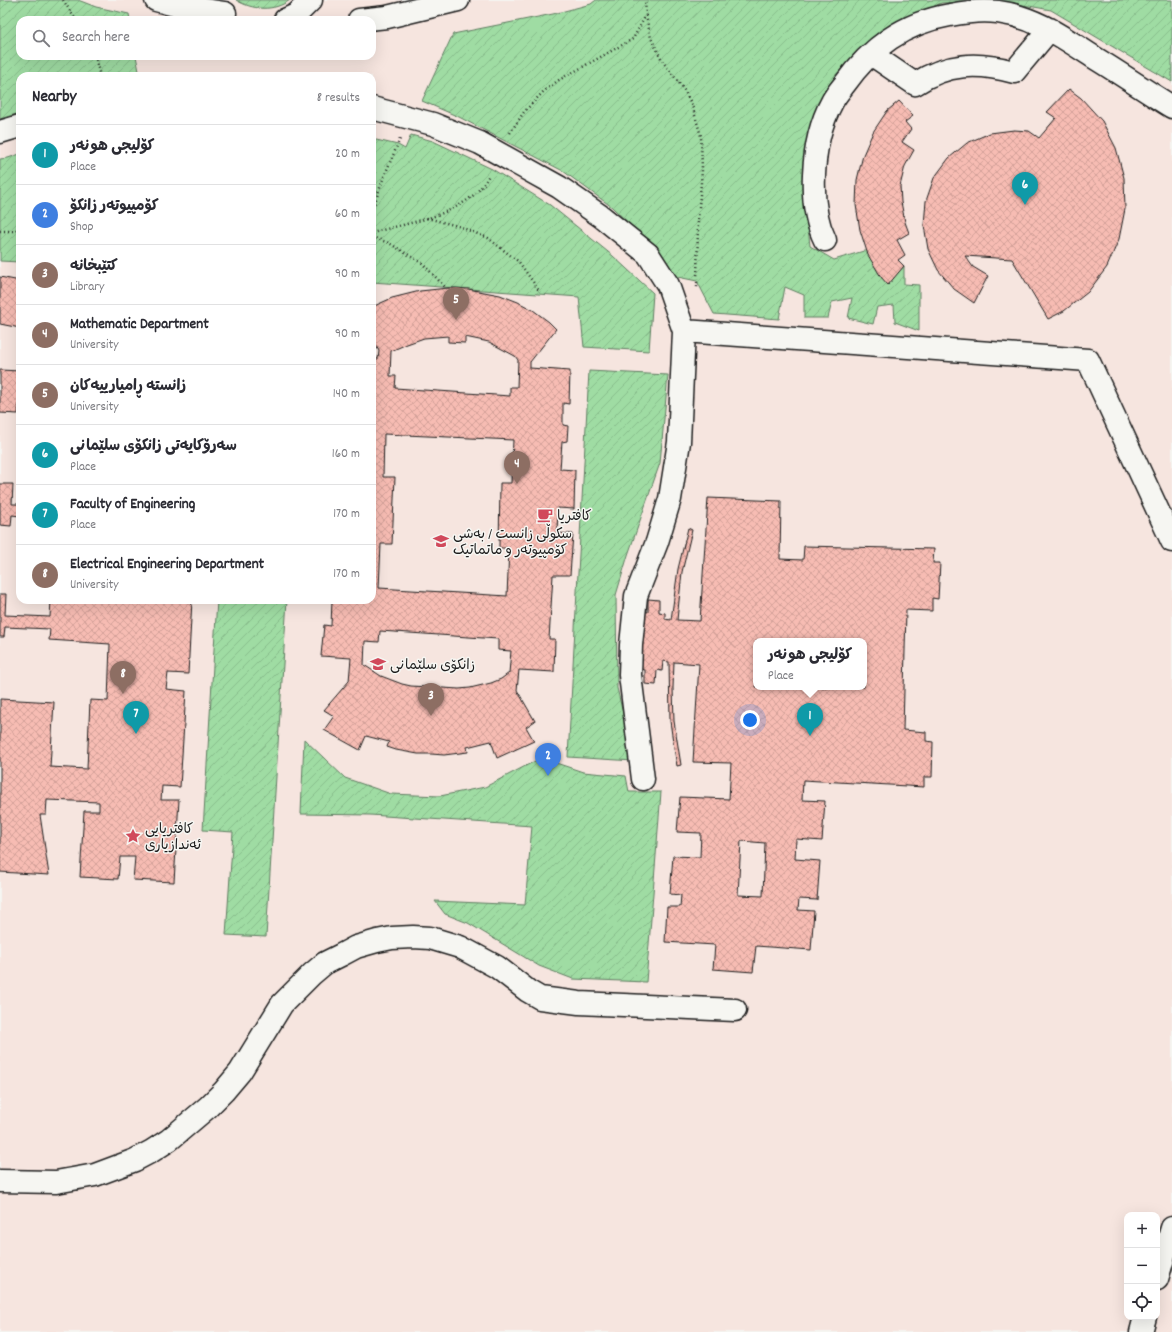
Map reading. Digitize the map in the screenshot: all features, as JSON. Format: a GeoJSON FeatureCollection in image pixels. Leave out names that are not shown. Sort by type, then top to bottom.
{"type":"FeatureCollection","features":[{"type":"Feature","properties":{"kind":"street"},"geometry":{"type":"LineString","coordinates":[[156,0],[179,6],[225,11]]}},
{"type":"Feature","properties":{"kind":"street"},"geometry":{"type":"LineString","coordinates":[[296,16],[311,0]]}},
{"type":"Feature","properties":{"kind":"street"},"geometry":{"type":"LineString","coordinates":[[376,18],[387,17],[458,0]]}},
{"type":"Feature","properties":{"kind":"street"},"geometry":{"type":"LineString","coordinates":[[825,240],[819,227],[814,189],[817,147],[822,128],[832,102],[851,75],[881,44],[909,27],[925,21],[959,13],[990,11],[1013,14],[1027,18],[1050,29],[1172,107]]}},
{"type":"Feature","properties":{"kind":"street"},"geometry":{"type":"LineString","coordinates":[[871,54],[915,84],[925,77],[937,72],[962,66],[990,66],[1014,72],[1050,29]]}},
{"type":"Feature","properties":{"kind":"street"},"geometry":{"type":"LineString","coordinates":[[376,109],[433,124],[480,143],[559,187],[602,217],[648,254],[668,285],[684,332],[679,442],[670,499],[657,542],[636,596],[631,645],[630,675],[643,779]]}},
{"type":"Feature","properties":{"kind":"street"},"geometry":{"type":"LineString","coordinates":[[0,132],[16,127]]}},
{"type":"Feature","properties":{"kind":"street"},"geometry":{"type":"LineString","coordinates":[[684,332],[1088,360],[1172,541]]}},
{"type":"Feature","properties":{"kind":"street"},"geometry":{"type":"LineString","coordinates":[[0,1181],[56,1182],[95,1175],[135,1160],[152,1151],[169,1140],[208,1108],[224,1091],[240,1072],[282,1004],[312,974],[325,963],[356,948],[377,941],[392,938],[430,938],[460,947],[497,967],[528,992],[540,998],[579,1003],[735,1010]]}},
{"type":"Feature","properties":{"kind":"street"},"geometry":{"type":"LineString","coordinates":[[1160,1270],[1172,1228]]}},
{"type":"Feature","properties":{"kind":"street"},"geometry":{"type":"LineString","coordinates":[[1160,1279],[1172,1273]]}},
{"type":"Feature","properties":{"kind":"street"},"geometry":{"type":"LineString","coordinates":[[1141,1332],[1145,1320]]}},
{"type":"Feature","properties":{"kind":"path"},"geometry":{"type":"LineString","coordinates":[[63,0],[73,16]]}},
{"type":"Feature","properties":{"kind":"path"},"geometry":{"type":"LineString","coordinates":[[645,0],[646,15],[651,38],[663,62],[683,88],[692,105],[701,136],[702,170],[698,220],[697,288]]}},
{"type":"Feature","properties":{"kind":"path"},"geometry":{"type":"LineString","coordinates":[[376,232],[450,211],[470,198],[487,179],[512,129],[524,112],[544,91],[559,80],[633,39],[646,15]]}},
{"type":"Feature","properties":{"kind":"path"},"geometry":{"type":"LineString","coordinates":[[96,60],[99,72]]}},
{"type":"Feature","properties":{"kind":"path"},"geometry":{"type":"LineString","coordinates":[[376,198],[382,179],[408,118]]}},
{"type":"Feature","properties":{"kind":"path"},"geometry":{"type":"LineString","coordinates":[[427,217],[458,226],[488,238],[519,262],[540,292]]}},
{"type":"Feature","properties":{"kind":"path"},"geometry":{"type":"LineString","coordinates":[[0,231],[16,230]]}},
{"type":"Feature","properties":{"kind":"path"},"geometry":{"type":"LineString","coordinates":[[376,238],[389,243],[422,263],[446,288]]}},
{"type":"Feature","properties":{"kind":"shaded area","name":"زانکۆی سلێمانی"},"geometry":{"type":"Polygon","coordinates":[[[0,0],[1172,0],[1172,1332],[0,1332],[0,0]]]}},
{"type":"Feature","properties":{"kind":"green space"},"geometry":{"type":"Polygon","coordinates":[[[0,0],[78,0],[96,7],[129,14],[129,16],[16,16],[16,60],[137,60],[139,72],[16,72],[16,114],[0,119],[0,0]]]}},
{"type":"Feature","properties":{"kind":"green space"},"geometry":{"type":"Polygon","coordinates":[[[236,0],[290,0],[284,4],[270,8],[256,8],[236,0]]]}},
{"type":"Feature","properties":{"kind":"green space"},"geometry":{"type":"Polygon","coordinates":[[[596,0],[995,0],[941,3],[888,29],[846,66],[805,198],[810,246],[834,260],[867,250],[888,284],[904,266],[904,284],[919,285],[919,331],[895,322],[894,305],[877,307],[873,324],[848,318],[852,298],[832,302],[828,318],[804,318],[804,295],[785,287],[779,319],[714,314],[697,281],[673,276],[650,244],[612,207],[563,171],[459,117],[422,101],[453,34],[553,14],[591,4],[596,0]]]}},
{"type":"Feature","properties":{"kind":"green space"},"geometry":{"type":"Polygon","coordinates":[[[995,0],[1172,0],[1172,82],[1051,10],[995,0]]]}},
{"type":"Feature","properties":{"kind":"green space"},"geometry":{"type":"Polygon","coordinates":[[[411,135],[433,141],[492,169],[550,205],[613,256],[653,293],[649,351],[584,347],[579,297],[376,282],[376,140],[398,145],[405,149],[411,135]]]}},
{"type":"Feature","properties":{"kind":"green space"},"geometry":{"type":"Polygon","coordinates":[[[16,155],[16,262],[0,261],[0,159],[16,155]]]}},
{"type":"Feature","properties":{"kind":"green space"},"geometry":{"type":"Polygon","coordinates":[[[589,371],[668,375],[660,463],[628,555],[616,595],[617,688],[634,761],[568,757],[589,371]]]}},
{"type":"Feature","properties":{"kind":"green space"},"geometry":{"type":"Polygon","coordinates":[[[217,604],[287,604],[266,937],[226,935],[233,832],[203,830],[217,604]]]}},
{"type":"Feature","properties":{"kind":"green space"},"geometry":{"type":"Polygon","coordinates":[[[304,739],[345,778],[391,794],[440,796],[485,787],[541,758],[583,772],[626,776],[629,792],[661,792],[646,982],[573,979],[539,966],[468,923],[445,914],[435,901],[525,905],[532,826],[370,815],[301,814],[304,739]]]}},
{"type":"Feature","properties":{"kind":"building"},"geometry":{"type":"Polygon","coordinates":[[[1069,89],[1081,98],[1102,121],[1116,148],[1124,178],[1125,209],[1119,239],[1107,267],[1088,292],[1064,311],[1048,319],[1012,259],[965,256],[973,267],[988,276],[974,303],[954,289],[938,270],[928,249],[924,225],[926,201],[934,178],[949,158],[967,143],[990,133],[1014,130],[1029,131],[1039,138],[1056,118],[1047,112],[1069,89]]]}},
{"type":"Feature","properties":{"kind":"building"},"geometry":{"type":"Polygon","coordinates":[[[899,101],[913,116],[905,122],[911,129],[902,142],[914,150],[905,166],[900,186],[901,202],[909,233],[897,240],[905,255],[898,260],[904,266],[888,285],[881,277],[868,255],[860,230],[856,205],[857,180],[863,155],[873,132],[887,111],[899,101]]]}},
{"type":"Feature","properties":{"kind":"building"},"geometry":{"type":"Polygon","coordinates":[[[0,277],[16,280],[16,327],[0,324],[0,277]]]}},
{"type":"Feature","properties":{"kind":"building"},"geometry":{"type":"Polygon","coordinates":[[[448,288],[468,289],[500,295],[518,302],[533,310],[556,329],[530,362],[530,368],[570,371],[569,404],[563,403],[563,425],[568,426],[567,441],[562,442],[560,469],[575,470],[574,509],[558,508],[557,533],[573,534],[570,575],[553,575],[549,639],[555,639],[554,672],[519,670],[517,690],[535,721],[526,727],[534,741],[497,758],[491,741],[467,747],[468,752],[444,755],[418,754],[387,747],[389,742],[366,736],[360,750],[324,730],[334,716],[324,710],[349,681],[351,658],[321,656],[324,625],[331,626],[332,604],[376,604],[376,359],[378,359],[379,351],[376,346],[376,305],[392,298],[420,291],[448,288]],[[448,336],[424,338],[391,351],[390,376],[396,376],[395,388],[510,396],[510,387],[517,387],[518,360],[515,356],[489,342],[465,337],[465,343],[448,342],[448,336]],[[384,434],[383,477],[395,477],[392,544],[381,544],[379,588],[507,596],[509,548],[499,548],[500,483],[511,483],[513,440],[384,434]],[[380,631],[379,642],[365,641],[364,665],[381,676],[402,684],[411,686],[459,689],[470,688],[491,683],[501,679],[509,673],[511,651],[498,650],[498,639],[380,631]]]}},
{"type":"Feature","properties":{"kind":"building"},"geometry":{"type":"Polygon","coordinates":[[[0,370],[16,371],[16,414],[0,413],[0,370]]]}},
{"type":"Feature","properties":{"kind":"building"},"geometry":{"type":"Polygon","coordinates":[[[0,484],[13,484],[12,504],[16,504],[16,516],[12,515],[11,526],[0,525],[0,484]]]}},
{"type":"Feature","properties":{"kind":"building"},"geometry":{"type":"Polygon","coordinates":[[[708,498],[781,501],[780,559],[803,560],[804,546],[934,549],[933,563],[940,563],[938,599],[932,598],[932,611],[906,610],[903,730],[926,732],[926,741],[933,742],[932,777],[924,777],[924,787],[803,780],[802,800],[825,801],[822,841],[796,839],[795,859],[820,861],[817,900],[799,899],[798,910],[814,911],[811,950],[756,946],[753,972],[713,969],[715,945],[665,942],[667,907],[680,907],[681,895],[670,894],[673,856],[700,857],[701,833],[677,832],[680,797],[729,799],[731,763],[693,762],[699,664],[674,662],[674,721],[681,765],[677,766],[670,721],[669,662],[663,661],[662,671],[657,670],[656,685],[645,684],[645,670],[639,669],[642,611],[648,612],[648,599],[659,600],[659,612],[665,613],[665,619],[671,620],[678,569],[688,528],[692,530],[682,572],[677,620],[700,621],[708,498]],[[741,841],[738,895],[763,896],[765,843],[741,841]]]}},
{"type":"Feature","properties":{"kind":"building"},"geometry":{"type":"Polygon","coordinates":[[[0,594],[6,594],[5,615],[50,617],[51,604],[192,604],[188,674],[168,673],[166,689],[186,691],[180,787],[162,786],[161,800],[179,800],[174,882],[133,880],[135,857],[120,857],[118,879],[80,877],[84,811],[99,811],[99,802],[47,800],[46,815],[40,815],[49,875],[0,872],[0,699],[54,702],[50,767],[87,769],[90,700],[108,701],[110,644],[49,640],[50,629],[5,627],[4,637],[0,637],[0,594]]]}},
{"type":"Feature","properties":{"kind":"place","name":"سەرۆکایەتی زانکۆی سلێمانی"},"geometry":{"type":"Point","coordinates":[1025,205]}},
{"type":"Feature","properties":{"kind":"place","name":"زانستە ڕامیارییەکان"},"geometry":{"type":"Point","coordinates":[456,320]}},
{"type":"Feature","properties":{"kind":"place","name":"Mathematic Department"},"geometry":{"type":"Point","coordinates":[517,484]}},
{"type":"Feature","properties":{"kind":"place","name":"کافتریا"},"geometry":{"type":"Point","coordinates":[545,515]}},
{"type":"Feature","properties":{"kind":"place","name":"سکوڵی زانست / بەشی کۆمپیوتەر و ماتماتیک"},"geometry":{"type":"Point","coordinates":[441,541]}},
{"type":"Feature","properties":{"kind":"place","name":"زانکۆی سلێمانی"},"geometry":{"type":"Point","coordinates":[378,664]}},
{"type":"Feature","properties":{"kind":"place","name":"Electrical Engineering Department"},"geometry":{"type":"Point","coordinates":[123,694]}},
{"type":"Feature","properties":{"kind":"place","name":"کتێبخانە"},"geometry":{"type":"Point","coordinates":[431,716]}},
{"type":"Feature","properties":{"kind":"place","name":"Faculty of Engineering"},"geometry":{"type":"Point","coordinates":[136,734]}},
{"type":"Feature","properties":{"kind":"place","name":"کۆلیجی هونەر"},"geometry":{"type":"Point","coordinates":[810,736]}},
{"type":"Feature","properties":{"kind":"place","name":"کۆمپیوتەر زانکۆ"},"geometry":{"type":"Point","coordinates":[548,776]}},
{"type":"Feature","properties":{"kind":"place","name":"کافتریایی ئەندازیاری"},"geometry":{"type":"Point","coordinates":[133,836]}}]}
